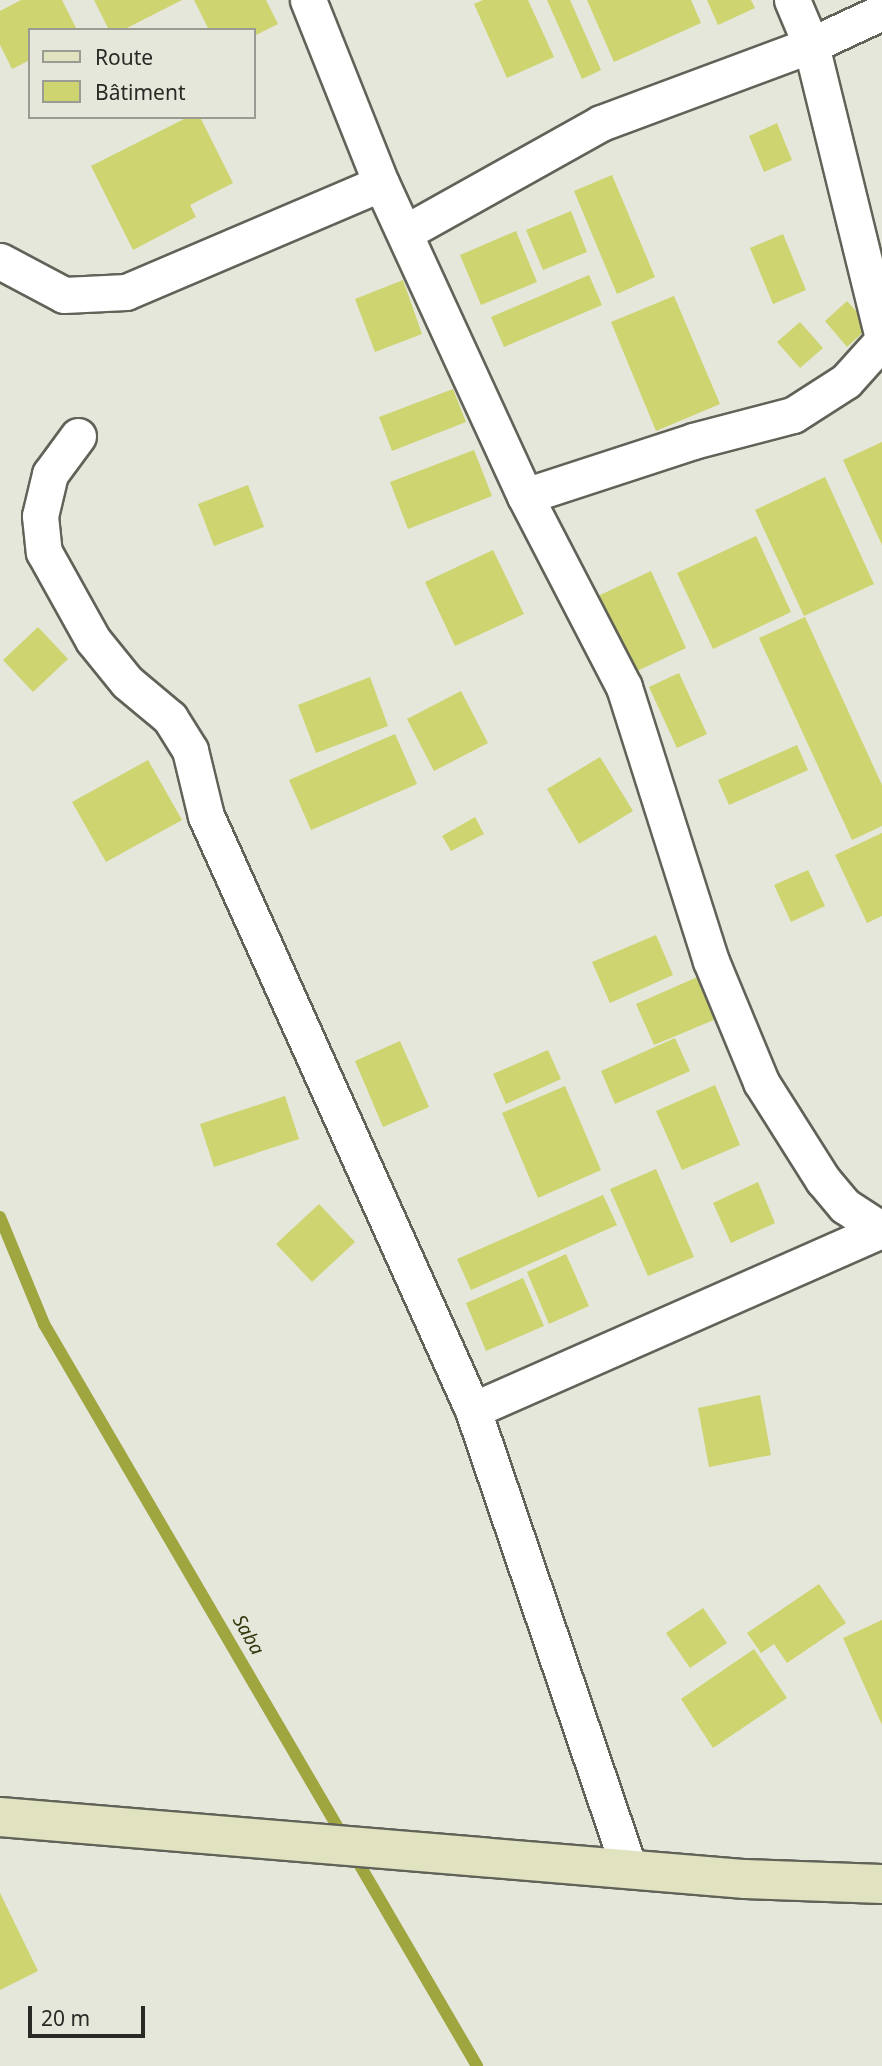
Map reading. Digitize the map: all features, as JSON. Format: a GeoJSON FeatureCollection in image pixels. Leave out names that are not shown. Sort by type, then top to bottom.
{"type":"FeatureCollection","features":[{"type":"Feature","properties":{"kind":"street"},"geometry":{"type":"LineString","coordinates":[[308,0],[381,183],[407,232],[525,496],[624,687],[711,961],[761,1082],[823,1180],[845,1206],[882,1230]]}},
{"type":"Feature","properties":{"kind":"street"},"geometry":{"type":"LineString","coordinates":[[792,0],[811,45],[882,333]]}},
{"type":"Feature","properties":{"kind":"street"},"geometry":{"type":"LineString","coordinates":[[407,232],[601,123],[811,45],[882,12]]}},
{"type":"Feature","properties":{"kind":"street"},"geometry":{"type":"LineString","coordinates":[[0,261],[64,295],[125,292],[381,183]]}},
{"type":"Feature","properties":{"kind":"street"},"geometry":{"type":"LineString","coordinates":[[525,496],[693,441],[793,415],[846,381],[882,341]]}},
{"type":"Feature","properties":{"kind":"street"},"geometry":{"type":"LineString","coordinates":[[78,436],[50,474],[40,516],[44,552],[93,640],[127,682],[170,718],[190,750],[206,816],[473,1410],[629,1870]]}},
{"type":"Feature","properties":{"kind":"street"},"geometry":{"type":"LineString","coordinates":[[473,1410],[882,1230]]}},
{"type":"Feature","properties":{"kind":"street"},"geometry":{"type":"LineString","coordinates":[[0,1817],[629,1870],[882,1884]]}},
{"type":"Feature","properties":{"kind":"building"},"geometry":{"type":"Polygon","coordinates":[[[21,0],[62,0],[76,28],[28,28],[28,61],[12,69],[0,45],[0,11],[21,0]]]}},
{"type":"Feature","properties":{"kind":"building"},"geometry":{"type":"Polygon","coordinates":[[[94,0],[182,0],[127,28],[108,28],[94,0]]]}},
{"type":"Feature","properties":{"kind":"building"},"geometry":{"type":"Polygon","coordinates":[[[194,0],[266,0],[278,24],[256,35],[256,28],[208,28],[194,0]]]}},
{"type":"Feature","properties":{"kind":"building"},"geometry":{"type":"Polygon","coordinates":[[[483,0],[528,0],[554,57],[507,78],[474,4],[483,0]]]}},
{"type":"Feature","properties":{"kind":"building"},"geometry":{"type":"Polygon","coordinates":[[[547,0],[570,0],[601,70],[582,79],[547,0]]]}},
{"type":"Feature","properties":{"kind":"building"},"geometry":{"type":"Polygon","coordinates":[[[587,0],[691,0],[701,23],[614,62],[587,0]]]}},
{"type":"Feature","properties":{"kind":"building"},"geometry":{"type":"Polygon","coordinates":[[[707,0],[751,0],[755,8],[718,25],[707,0]]]}},
{"type":"Feature","properties":{"kind":"building"},"geometry":{"type":"Polygon","coordinates":[[[184,119],[201,119],[233,183],[190,205],[196,217],[133,250],[91,166],[184,119]]]}},
{"type":"Feature","properties":{"kind":"building"},"geometry":{"type":"Polygon","coordinates":[[[777,123],[792,160],[764,172],[749,136],[777,123]]]}},
{"type":"Feature","properties":{"kind":"building"},"geometry":{"type":"Polygon","coordinates":[[[612,175],[655,277],[617,294],[574,191],[612,175]]]}},
{"type":"Feature","properties":{"kind":"building"},"geometry":{"type":"Polygon","coordinates":[[[571,211],[587,252],[543,270],[526,230],[571,211]]]}},
{"type":"Feature","properties":{"kind":"building"},"geometry":{"type":"Polygon","coordinates":[[[516,231],[537,282],[481,305],[460,255],[516,231]]]}},
{"type":"Feature","properties":{"kind":"building"},"geometry":{"type":"Polygon","coordinates":[[[783,234],[806,290],[773,304],[750,248],[783,234]]]}},
{"type":"Feature","properties":{"kind":"building"},"geometry":{"type":"Polygon","coordinates":[[[589,275],[602,305],[504,347],[491,317],[589,275]]]}},
{"type":"Feature","properties":{"kind":"building"},"geometry":{"type":"Polygon","coordinates":[[[403,280],[422,334],[375,352],[355,299],[403,280]]]}},
{"type":"Feature","properties":{"kind":"building"},"geometry":{"type":"Polygon","coordinates":[[[674,296],[720,404],[656,431],[611,322],[674,296]]]}},
{"type":"Feature","properties":{"kind":"building"},"geometry":{"type":"Polygon","coordinates":[[[847,301],[870,326],[847,347],[825,321],[847,301]]]}},
{"type":"Feature","properties":{"kind":"building"},"geometry":{"type":"Polygon","coordinates":[[[800,322],[823,348],[800,368],[777,342],[800,322]]]}},
{"type":"Feature","properties":{"kind":"building"},"geometry":{"type":"Polygon","coordinates":[[[453,389],[466,422],[392,451],[379,417],[453,389]]]}},
{"type":"Feature","properties":{"kind":"building"},"geometry":{"type":"Polygon","coordinates":[[[882,442],[882,545],[843,460],[882,442]]]}},
{"type":"Feature","properties":{"kind":"building"},"geometry":{"type":"Polygon","coordinates":[[[474,450],[492,496],[408,529],[390,482],[474,450]]]}},
{"type":"Feature","properties":{"kind":"building"},"geometry":{"type":"Polygon","coordinates":[[[825,477],[874,584],[804,616],[755,510],[825,477]]]}},
{"type":"Feature","properties":{"kind":"building"},"geometry":{"type":"Polygon","coordinates":[[[248,485],[264,527],[214,546],[198,504],[248,485]]]}},
{"type":"Feature","properties":{"kind":"building"},"geometry":{"type":"Polygon","coordinates":[[[756,536],[791,612],[713,649],[677,573],[756,536]]]}},
{"type":"Feature","properties":{"kind":"building"},"geometry":{"type":"Polygon","coordinates":[[[493,550],[524,614],[455,646],[425,582],[493,550]]]}},
{"type":"Feature","properties":{"kind":"building"},"geometry":{"type":"Polygon","coordinates":[[[651,571],[686,648],[633,673],[598,596],[651,571]]]}},
{"type":"Feature","properties":{"kind":"building"},"geometry":{"type":"Polygon","coordinates":[[[805,617],[882,785],[882,826],[852,840],[759,638],[805,617]]]}},
{"type":"Feature","properties":{"kind":"building"},"geometry":{"type":"Polygon","coordinates":[[[38,627],[68,659],[33,692],[3,660],[38,627]]]}},
{"type":"Feature","properties":{"kind":"building"},"geometry":{"type":"Polygon","coordinates":[[[679,673],[707,734],[677,748],[649,687],[679,673]]]}},
{"type":"Feature","properties":{"kind":"building"},"geometry":{"type":"Polygon","coordinates":[[[370,677],[388,726],[316,753],[298,705],[370,677]]]}},
{"type":"Feature","properties":{"kind":"building"},"geometry":{"type":"Polygon","coordinates":[[[461,691],[488,743],[434,771],[407,719],[461,691]]]}},
{"type":"Feature","properties":{"kind":"building"},"geometry":{"type":"Polygon","coordinates":[[[395,734],[417,784],[311,830],[289,780],[395,734]]]}},
{"type":"Feature","properties":{"kind":"building"},"geometry":{"type":"Polygon","coordinates":[[[797,745],[808,770],[729,805],[718,780],[797,745]]]}},
{"type":"Feature","properties":{"kind":"building"},"geometry":{"type":"Polygon","coordinates":[[[600,757],[633,811],[579,844],[547,789],[600,757]]]}},
{"type":"Feature","properties":{"kind":"building"},"geometry":{"type":"Polygon","coordinates":[[[148,760],[182,820],[106,862],[72,802],[148,760]]]}},
{"type":"Feature","properties":{"kind":"building"},"geometry":{"type":"Polygon","coordinates":[[[475,817],[484,834],[451,851],[442,836],[475,817]]]}},
{"type":"Feature","properties":{"kind":"building"},"geometry":{"type":"Polygon","coordinates":[[[882,833],[882,916],[867,923],[835,855],[882,833]]]}},
{"type":"Feature","properties":{"kind":"building"},"geometry":{"type":"Polygon","coordinates":[[[808,870],[825,906],[791,922],[774,885],[808,870]]]}},
{"type":"Feature","properties":{"kind":"building"},"geometry":{"type":"Polygon","coordinates":[[[656,935],[673,975],[610,1003],[592,962],[656,935]]]}},
{"type":"Feature","properties":{"kind":"building"},"geometry":{"type":"Polygon","coordinates":[[[702,975],[721,1017],[654,1045],[636,1004],[702,975]]]}},
{"type":"Feature","properties":{"kind":"building"},"geometry":{"type":"Polygon","coordinates":[[[675,1038],[690,1071],[615,1104],[601,1071],[675,1038]]]}},
{"type":"Feature","properties":{"kind":"building"},"geometry":{"type":"Polygon","coordinates":[[[400,1041],[429,1107],[383,1127],[355,1061],[400,1041]]]}},
{"type":"Feature","properties":{"kind":"building"},"geometry":{"type":"Polygon","coordinates":[[[548,1050],[561,1079],[506,1104],[493,1074],[548,1050]]]}},
{"type":"Feature","properties":{"kind":"building"},"geometry":{"type":"Polygon","coordinates":[[[715,1085],[740,1145],[682,1170],[656,1111],[715,1085]]]}},
{"type":"Feature","properties":{"kind":"building"},"geometry":{"type":"Polygon","coordinates":[[[565,1086],[601,1170],[538,1198],[502,1113],[565,1086]]]}},
{"type":"Feature","properties":{"kind":"building"},"geometry":{"type":"Polygon","coordinates":[[[285,1096],[299,1139],[214,1167],[200,1124],[285,1096]]]}},
{"type":"Feature","properties":{"kind":"building"},"geometry":{"type":"Polygon","coordinates":[[[656,1169],[694,1257],[648,1276],[610,1189],[656,1169]]]}},
{"type":"Feature","properties":{"kind":"building"},"geometry":{"type":"Polygon","coordinates":[[[758,1182],[775,1223],[731,1243],[713,1203],[758,1182]]]}},
{"type":"Feature","properties":{"kind":"building"},"geometry":{"type":"Polygon","coordinates":[[[603,1195],[617,1225],[471,1290],[457,1259],[603,1195]]]}},
{"type":"Feature","properties":{"kind":"building"},"geometry":{"type":"Polygon","coordinates":[[[319,1204],[355,1242],[312,1282],[276,1244],[319,1204]]]}},
{"type":"Feature","properties":{"kind":"building"},"geometry":{"type":"Polygon","coordinates":[[[566,1254],[589,1306],[549,1324],[527,1272],[566,1254]]]}},
{"type":"Feature","properties":{"kind":"building"},"geometry":{"type":"Polygon","coordinates":[[[523,1278],[544,1326],[486,1351],[466,1303],[523,1278]]]}},
{"type":"Feature","properties":{"kind":"building"},"geometry":{"type":"Polygon","coordinates":[[[760,1395],[771,1455],[709,1467],[698,1408],[760,1395]]]}},
{"type":"Feature","properties":{"kind":"building"},"geometry":{"type":"Polygon","coordinates":[[[819,1584],[846,1623],[787,1663],[774,1644],[761,1653],[747,1633],[819,1584]]]}},
{"type":"Feature","properties":{"kind":"building"},"geometry":{"type":"Polygon","coordinates":[[[703,1608],[727,1643],[690,1668],[666,1633],[703,1608]]]}},
{"type":"Feature","properties":{"kind":"building"},"geometry":{"type":"Polygon","coordinates":[[[882,1620],[882,1725],[843,1638],[882,1620]]]}},
{"type":"Feature","properties":{"kind":"building"},"geometry":{"type":"Polygon","coordinates":[[[754,1649],[787,1698],[713,1748],[681,1699],[754,1649]]]}},
{"type":"Feature","properties":{"kind":"building"},"geometry":{"type":"Polygon","coordinates":[[[0,1893],[38,1971],[0,1990],[0,1893]]]}},
{"type":"Feature","properties":{"kind":"waterway","name":"Saba"},"geometry":{"type":"LineString","coordinates":[[0,1217],[44,1324],[477,2066]]}}]}
